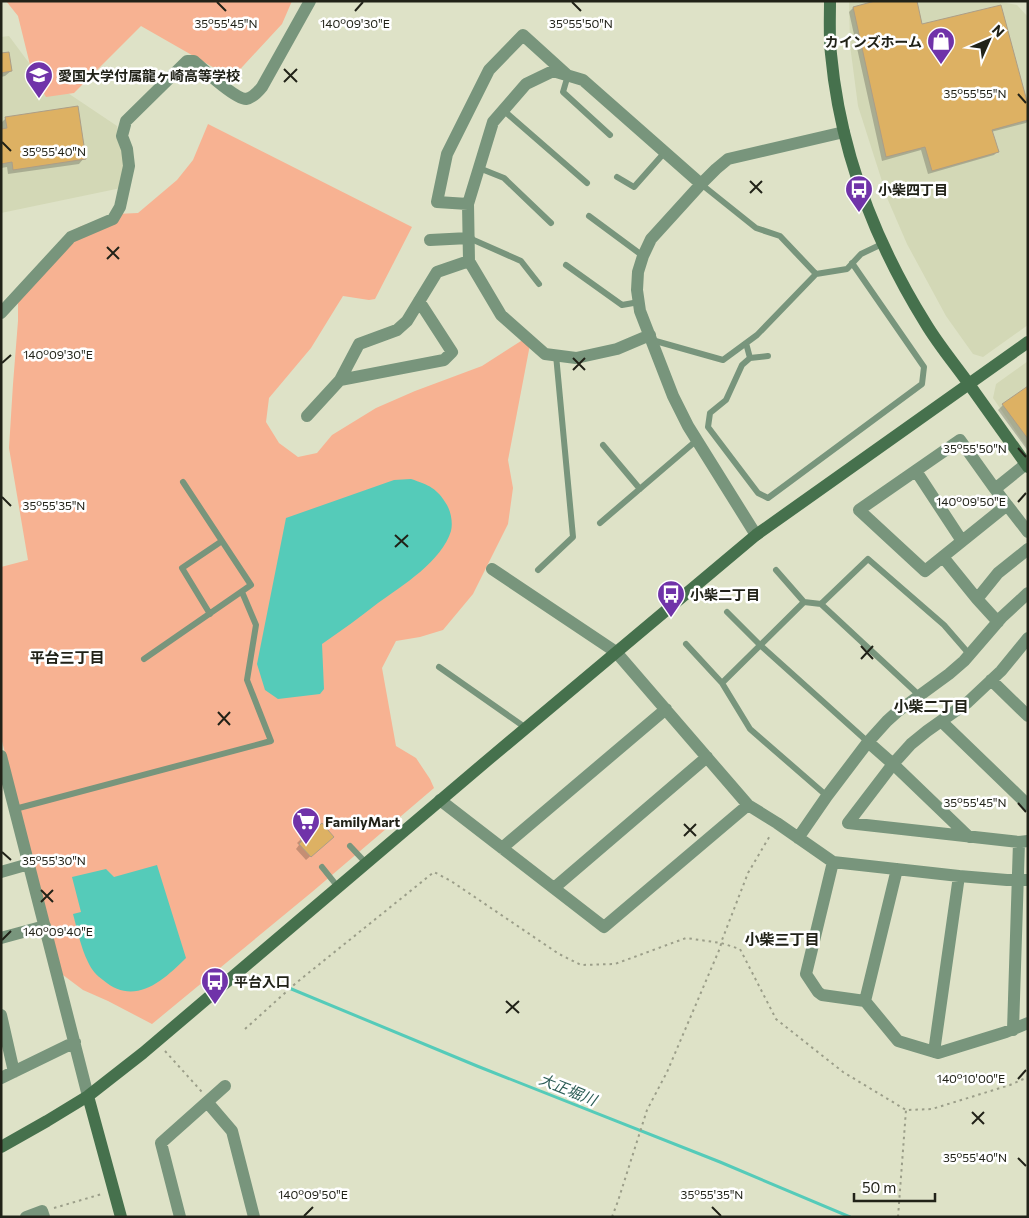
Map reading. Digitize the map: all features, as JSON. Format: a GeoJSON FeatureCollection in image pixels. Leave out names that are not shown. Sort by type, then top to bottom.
{"type":"FeatureCollection","features":[{"type":"Feature","properties":{"kind":"street"},"geometry":{"type":"LineString","coordinates":[[1,313],[71,236],[112,220],[116,216],[120,207],[129,166],[127,150],[122,136],[126,120],[187,61],[194,61],[236,96],[247,99],[251,97],[262,87],[310,1]]}},
{"type":"Feature","properties":{"kind":"street"},"geometry":{"type":"LineString","coordinates":[[830,1],[831,53],[844,132],[858,182],[882,244],[906,291],[927,326],[1027,466],[995,489]]}},
{"type":"Feature","properties":{"kind":"street"},"geometry":{"type":"LineString","coordinates":[[468,204],[437,202],[447,154],[489,70],[524,36],[568,76]]}},
{"type":"Feature","properties":{"kind":"street"},"geometry":{"type":"LineString","coordinates":[[651,338],[617,349],[576,358],[545,354],[501,315],[469,261],[468,204],[493,122],[526,84],[554,71],[583,80],[701,184]]}},
{"type":"Feature","properties":{"kind":"street"},"geometry":{"type":"LineString","coordinates":[[756,534],[696,440],[673,396],[640,311],[637,290],[638,272],[651,239],[701,184],[728,159],[844,132]]}},
{"type":"Feature","properties":{"kind":"street"},"geometry":{"type":"LineString","coordinates":[[430,240],[469,238]]}},
{"type":"Feature","properties":{"kind":"street"},"geometry":{"type":"LineString","coordinates":[[307,416],[340,380],[359,344],[397,330],[407,321],[437,272],[469,261]]}},
{"type":"Feature","properties":{"kind":"street"},"geometry":{"type":"LineString","coordinates":[[340,380],[444,360],[452,352],[419,301]]}},
{"type":"Feature","properties":{"kind":"street"},"geometry":{"type":"LineString","coordinates":[[1,1147],[88,1096],[157,1042],[440,800],[756,534],[1028,342]]}},
{"type":"Feature","properties":{"kind":"street"},"geometry":{"type":"LineString","coordinates":[[1008,506],[925,571],[859,510],[960,440],[1028,532]]}},
{"type":"Feature","properties":{"kind":"street"},"geometry":{"type":"LineString","coordinates":[[916,471],[962,541]]}},
{"type":"Feature","properties":{"kind":"street"},"geometry":{"type":"LineString","coordinates":[[977,599],[998,573],[1028,549]]}},
{"type":"Feature","properties":{"kind":"street"},"geometry":{"type":"LineString","coordinates":[[943,557],[998,622]]}},
{"type":"Feature","properties":{"kind":"street"},"geometry":{"type":"LineString","coordinates":[[492,569],[616,652],[748,805],[833,862],[959,876],[1023,880]]}},
{"type":"Feature","properties":{"kind":"street"},"geometry":{"type":"LineString","coordinates":[[798,838],[868,742],[896,712],[950,674],[1028,593]]}},
{"type":"Feature","properties":{"kind":"street"},"geometry":{"type":"LineString","coordinates":[[1013,1030],[1023,880],[1023,841],[848,823],[893,764],[911,744],[968,702],[1001,671],[1028,638]]}},
{"type":"Feature","properties":{"kind":"street"},"geometry":{"type":"LineString","coordinates":[[991,680],[1028,716]]}},
{"type":"Feature","properties":{"kind":"street"},"geometry":{"type":"LineString","coordinates":[[502,848],[666,709]]}},
{"type":"Feature","properties":{"kind":"street"},"geometry":{"type":"LineString","coordinates":[[941,721],[1028,805]]}},
{"type":"Feature","properties":{"kind":"street"},"geometry":{"type":"LineString","coordinates":[[868,742],[970,837]]}},
{"type":"Feature","properties":{"kind":"street"},"geometry":{"type":"LineString","coordinates":[[1,756],[120,1217]]}},
{"type":"Feature","properties":{"kind":"street"},"geometry":{"type":"LineString","coordinates":[[554,888],[707,757]]}},
{"type":"Feature","properties":{"kind":"street"},"geometry":{"type":"LineString","coordinates":[[440,800],[604,927],[748,805]]}},
{"type":"Feature","properties":{"kind":"street"},"geometry":{"type":"LineString","coordinates":[[833,862],[806,974],[818,992],[822,995],[865,1001],[898,1041],[938,1053],[1013,1030],[1028,1023]]}},
{"type":"Feature","properties":{"kind":"street"},"geometry":{"type":"LineString","coordinates":[[1,872],[29,864]]}},
{"type":"Feature","properties":{"kind":"street"},"geometry":{"type":"LineString","coordinates":[[865,1001],[897,869]]}},
{"type":"Feature","properties":{"kind":"street"},"geometry":{"type":"LineString","coordinates":[[934,1052],[959,876]]}},
{"type":"Feature","properties":{"kind":"street"},"geometry":{"type":"LineString","coordinates":[[1,938],[45,926]]}},
{"type":"Feature","properties":{"kind":"street"},"geometry":{"type":"LineString","coordinates":[[1,1015],[14,1072]]}},
{"type":"Feature","properties":{"kind":"street"},"geometry":{"type":"LineString","coordinates":[[1,1078],[75,1042]]}},
{"type":"Feature","properties":{"kind":"street"},"geometry":{"type":"LineString","coordinates":[[180,1217],[160,1143],[224,1086]]}},
{"type":"Feature","properties":{"kind":"street"},"geometry":{"type":"LineString","coordinates":[[209,1101],[232,1131],[254,1217]]}},
{"type":"Feature","properties":{"kind":"street"},"geometry":{"type":"LineString","coordinates":[[26,1217],[43,1214]]}},
{"type":"Feature","properties":{"kind":"lane"},"geometry":{"type":"LineString","coordinates":[[568,76],[563,92],[610,135]]}},
{"type":"Feature","properties":{"kind":"lane"},"geometry":{"type":"LineString","coordinates":[[503,110],[588,184]]}},
{"type":"Feature","properties":{"kind":"lane"},"geometry":{"type":"LineString","coordinates":[[617,177],[634,187],[665,152]]}},
{"type":"Feature","properties":{"kind":"lane"},"geometry":{"type":"LineString","coordinates":[[479,168],[504,178],[551,223]]}},
{"type":"Feature","properties":{"kind":"lane"},"geometry":{"type":"LineString","coordinates":[[701,184],[756,228],[780,236],[816,274]]}},
{"type":"Feature","properties":{"kind":"lane"},"geometry":{"type":"LineString","coordinates":[[589,216],[643,256]]}},
{"type":"Feature","properties":{"kind":"lane"},"geometry":{"type":"LineString","coordinates":[[469,238],[521,261],[539,284]]}},
{"type":"Feature","properties":{"kind":"lane"},"geometry":{"type":"LineString","coordinates":[[651,338],[724,360],[757,335],[816,274],[847,269],[861,254],[882,244]]}},
{"type":"Feature","properties":{"kind":"lane"},"geometry":{"type":"LineString","coordinates":[[768,356],[750,358],[742,365],[726,400],[710,413],[708,427],[758,494],[768,498],[922,384],[924,367],[852,263]]}},
{"type":"Feature","properties":{"kind":"lane"},"geometry":{"type":"LineString","coordinates":[[566,265],[622,305],[639,302]]}},
{"type":"Feature","properties":{"kind":"lane"},"geometry":{"type":"LineString","coordinates":[[746,343],[750,358]]}},
{"type":"Feature","properties":{"kind":"lane"},"geometry":{"type":"LineString","coordinates":[[538,570],[573,537],[556,355]]}},
{"type":"Feature","properties":{"kind":"lane"},"geometry":{"type":"LineString","coordinates":[[600,523],[696,440]]}},
{"type":"Feature","properties":{"kind":"lane"},"geometry":{"type":"LineString","coordinates":[[603,446],[640,488]]}},
{"type":"Feature","properties":{"kind":"lane"},"geometry":{"type":"LineString","coordinates":[[144,659],[251,585],[183,482]]}},
{"type":"Feature","properties":{"kind":"lane"},"geometry":{"type":"LineString","coordinates":[[210,614],[182,568],[222,541]]}},
{"type":"Feature","properties":{"kind":"lane"},"geometry":{"type":"LineString","coordinates":[[821,604],[868,559],[944,626],[970,655]]}},
{"type":"Feature","properties":{"kind":"lane"},"geometry":{"type":"LineString","coordinates":[[776,570],[804,602],[821,604],[920,696]]}},
{"type":"Feature","properties":{"kind":"lane"},"geometry":{"type":"LineString","coordinates":[[15,809],[272,741],[247,680],[256,625],[242,592]]}},
{"type":"Feature","properties":{"kind":"lane"},"geometry":{"type":"LineString","coordinates":[[722,683],[804,602]]}},
{"type":"Feature","properties":{"kind":"lane"},"geometry":{"type":"LineString","coordinates":[[727,612],[760,645],[868,742]]}},
{"type":"Feature","properties":{"kind":"lane"},"geometry":{"type":"LineString","coordinates":[[686,644],[722,683],[750,729],[827,796]]}},
{"type":"Feature","properties":{"kind":"lane"},"geometry":{"type":"LineString","coordinates":[[439,667],[526,728]]}},
{"type":"Feature","properties":{"kind":"lane"},"geometry":{"type":"LineString","coordinates":[[350,846],[366,863]]}},
{"type":"Feature","properties":{"kind":"lane"},"geometry":{"type":"LineString","coordinates":[[322,867],[338,887]]}},
{"type":"Feature","properties":{"kind":"path"},"geometry":{"type":"LineString","coordinates":[[612,1217],[647,1110],[667,1072],[722,942],[748,873],[777,823]]}},
{"type":"Feature","properties":{"kind":"path"},"geometry":{"type":"LineString","coordinates":[[245,1029],[296,983],[434,872],[451,881],[559,954],[581,965],[615,964],[686,938],[722,942],[740,949],[776,1019],[843,1072],[906,1110],[932,1109],[1010,1085],[1028,1077]]}},
{"type":"Feature","properties":{"kind":"path"},"geometry":{"type":"LineString","coordinates":[[157,1042],[209,1101]]}},
{"type":"Feature","properties":{"kind":"path"},"geometry":{"type":"LineString","coordinates":[[898,1217],[906,1110]]}},
{"type":"Feature","properties":{"kind":"path"},"geometry":{"type":"LineString","coordinates":[[43,1214],[102,1194]]}},
{"type":"Feature","properties":{"kind":"shaded area"},"geometry":{"type":"Polygon","coordinates":[[[6,1],[292,1],[282,24],[232,78],[141,26],[74,93],[46,97],[32,73],[18,16],[6,1]]]}},
{"type":"Feature","properties":{"kind":"shaded area"},"geometry":{"type":"Polygon","coordinates":[[[849,1],[996,1],[1017,5],[1028,17],[1028,325],[983,357],[973,354],[946,316],[907,244],[888,200],[858,106],[850,45],[849,1]]]}},
{"type":"Feature","properties":{"kind":"shaded area","name":"愛国大学付属龍ヶ崎高等学校"},"geometry":{"type":"Polygon","coordinates":[[[9,36],[35,71],[117,126],[120,143],[126,157],[121,188],[1,213],[1,37],[9,36]]]}},
{"type":"Feature","properties":{"kind":"shaded area"},"geometry":{"type":"Polygon","coordinates":[[[208,124],[412,227],[375,299],[369,300],[343,296],[311,348],[269,398],[266,422],[279,443],[298,457],[317,453],[332,435],[376,408],[482,366],[532,334],[508,460],[513,488],[508,524],[473,594],[443,630],[420,637],[396,641],[382,668],[396,746],[416,758],[434,788],[152,1024],[83,990],[59,972],[1,737],[1,567],[28,560],[9,448],[18,321],[18,291],[79,227],[116,214],[138,213],[177,180],[193,160],[208,124]]]}},
{"type":"Feature","properties":{"kind":"shaded area"},"geometry":{"type":"Polygon","coordinates":[[[1028,361],[1028,449],[993,398],[996,384],[1028,361]]]}},
{"type":"Feature","properties":{"kind":"water"},"geometry":{"type":"Polygon","coordinates":[[[411,479],[432,488],[447,505],[451,514],[452,525],[446,542],[439,553],[420,572],[322,644],[324,689],[320,694],[278,699],[265,690],[257,664],[286,518],[394,480],[411,479]]]}},
{"type":"Feature","properties":{"kind":"water"},"geometry":{"type":"Polygon","coordinates":[[[157,865],[186,958],[168,975],[148,988],[126,991],[115,988],[92,970],[81,945],[73,914],[81,912],[72,877],[106,869],[114,877],[157,865]]]}},
{"type":"Feature","properties":{"kind":"building","name":"カインズホーム"},"geometry":{"type":"Polygon","coordinates":[[[875,1],[917,1],[922,24],[1001,5],[1028,105],[1028,120],[992,130],[999,152],[932,171],[925,147],[886,157],[853,7],[875,1]]]}},
{"type":"Feature","properties":{"kind":"building"},"geometry":{"type":"Polygon","coordinates":[[[9,52],[12,71],[1,73],[1,53],[9,52]]]}},
{"type":"Feature","properties":{"kind":"building"},"geometry":{"type":"Polygon","coordinates":[[[78,106],[86,159],[13,170],[12,162],[1,164],[1,129],[7,128],[5,117],[78,106]]]}},
{"type":"Feature","properties":{"kind":"building"},"geometry":{"type":"Polygon","coordinates":[[[1028,386],[1028,439],[1002,404],[1028,386]]]}},
{"type":"Feature","properties":{"kind":"building"},"geometry":{"type":"Polygon","coordinates":[[[322,823],[334,837],[311,857],[299,844],[302,841],[300,838],[308,831],[310,834],[322,823]]]}},
{"type":"Feature","properties":{"kind":"waterway","name":"大正堀川"},"geometry":{"type":"LineString","coordinates":[[277,983],[477,1066],[720,1162],[850,1217]]}},
{"type":"Feature","properties":{"kind":"place","name":"カインズホーム"},"geometry":{"type":"Point","coordinates":[941,65]}},
{"type":"Feature","properties":{"kind":"place","name":"愛国大学付属龍ヶ崎高等学校"},"geometry":{"type":"Point","coordinates":[39,99]}},
{"type":"Feature","properties":{"kind":"place","name":"小柴四丁目"},"geometry":{"type":"Point","coordinates":[859,213]}},
{"type":"Feature","properties":{"kind":"place","name":"小柴二丁目"},"geometry":{"type":"Point","coordinates":[671,618]}},
{"type":"Feature","properties":{"kind":"place","name":"FamilyMart"},"geometry":{"type":"Point","coordinates":[306,845]}},
{"type":"Feature","properties":{"kind":"place","name":"平台入口"},"geometry":{"type":"Point","coordinates":[215,1005]}},
{"type":"Feature","properties":{"kind":"district","name":"平台三丁目"},"geometry":{"type":"Point","coordinates":[67,657]}},
{"type":"Feature","properties":{"kind":"district","name":"小柴二丁目"},"geometry":{"type":"Point","coordinates":[931,706]}},
{"type":"Feature","properties":{"kind":"district","name":"小柴三丁目"},"geometry":{"type":"Point","coordinates":[782,939]}}]}
